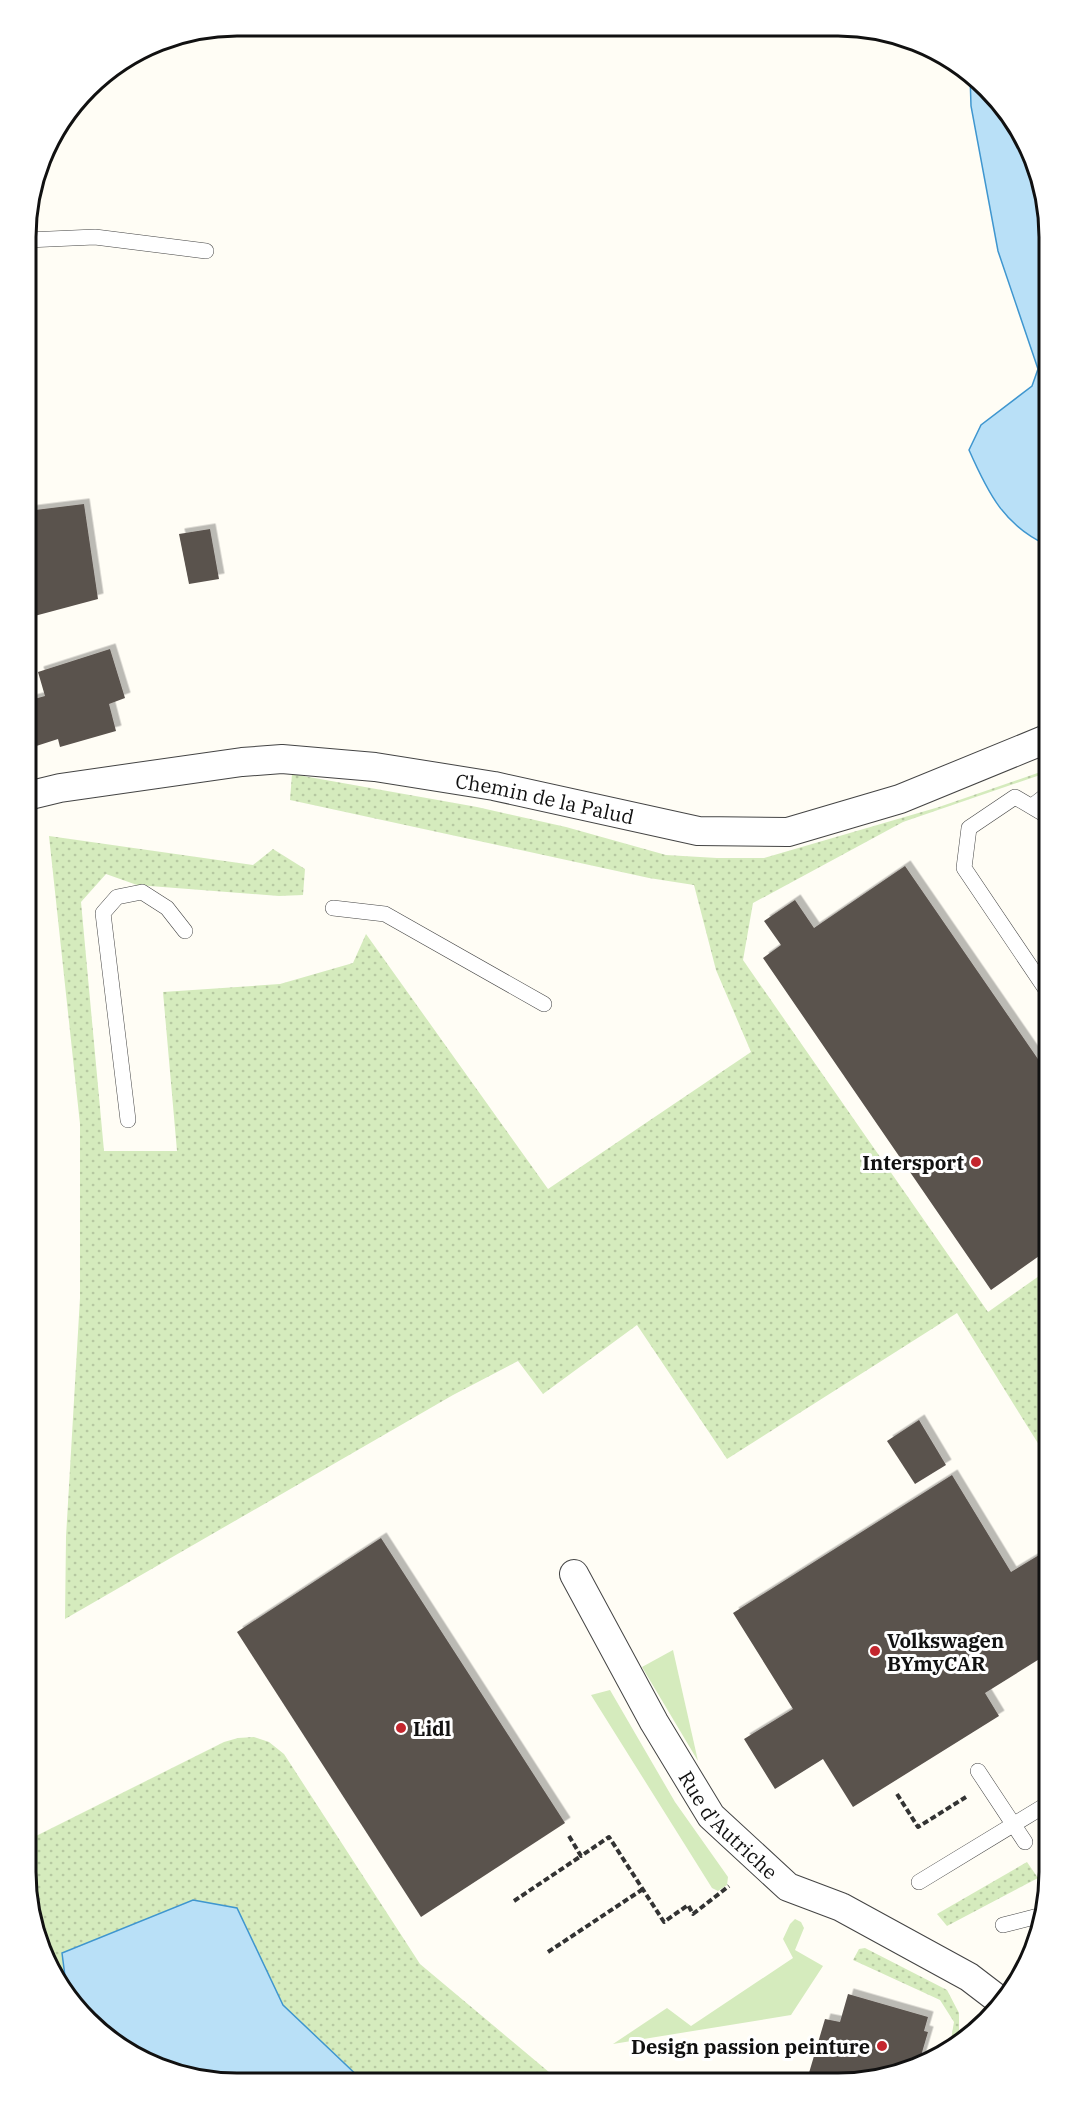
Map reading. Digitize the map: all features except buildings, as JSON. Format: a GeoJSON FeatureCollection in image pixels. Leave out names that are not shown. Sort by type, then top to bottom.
{"type":"FeatureCollection","features":[{"type":"Feature","properties":{"kind":"street","name":"Chemin de la Palud"},"geometry":{"type":"LineString","coordinates":[[36,794],[60,788],[242,762],[282,759],[375,767],[494,786],[698,831],[788,832],[900,799],[1039,742]]}},
{"type":"Feature","properties":{"kind":"street","name":"Rue d'Autriche"},"geometry":{"type":"LineString","coordinates":[[574,1574],[654,1722],[711,1816],[788,1887],[841,1907],[969,1977],[996,1997]]}},
{"type":"Feature","properties":{"kind":"lane"},"geometry":{"type":"LineString","coordinates":[[36,240],[94,237],[206,251]]}},
{"type":"Feature","properties":{"kind":"lane"},"geometry":{"type":"LineString","coordinates":[[1039,811],[1015,797],[969,828],[964,868],[1039,979]]}},
{"type":"Feature","properties":{"kind":"lane"},"geometry":{"type":"LineString","coordinates":[[1032,806],[1039,801]]}},
{"type":"Feature","properties":{"kind":"lane"},"geometry":{"type":"LineString","coordinates":[[128,1120],[103,913],[117,897],[142,892],[167,908],[185,931]]}},
{"type":"Feature","properties":{"kind":"lane"},"geometry":{"type":"LineString","coordinates":[[333,908],[385,914],[544,1005]]}},
{"type":"Feature","properties":{"kind":"lane"},"geometry":{"type":"LineString","coordinates":[[978,1771],[1025,1842]]}},
{"type":"Feature","properties":{"kind":"lane"},"geometry":{"type":"LineString","coordinates":[[919,1882],[1039,1809]]}},
{"type":"Feature","properties":{"kind":"lane"},"geometry":{"type":"LineString","coordinates":[[1003,1925],[1034,1917]]}},
{"type":"Feature","properties":{"kind":"path"},"geometry":{"type":"LineString","coordinates":[[897,1794],[918,1827],[971,1793]]}},
{"type":"Feature","properties":{"kind":"path"},"geometry":{"type":"LineString","coordinates":[[569,1836],[581,1856]]}},
{"type":"Feature","properties":{"kind":"path"},"geometry":{"type":"LineString","coordinates":[[514,1901],[609,1837],[664,1922],[688,1905],[693,1914],[729,1886]]}},
{"type":"Feature","properties":{"kind":"path"},"geometry":{"type":"LineString","coordinates":[[548,1952],[643,1889]]}},
{"type":"Feature","properties":{"kind":"green space"},"geometry":{"type":"Polygon","coordinates":[[[1039,772],[1039,775],[903,822],[753,903],[743,960],[988,1312],[1039,1276],[1039,1445],[957,1313],[727,1459],[637,1325],[543,1394],[518,1361],[453,1395],[65,1619],[66,1537],[80,1298],[80,1124],[49,836],[253,865],[273,849],[305,869],[303,895],[279,896],[137,885],[106,874],[81,902],[104,1151],[177,1151],[163,992],[280,984],[353,963],[366,934],[548,1189],[751,1052],[716,970],[694,885],[649,878],[290,800],[292,774],[477,807],[566,827],[666,855],[717,858],[764,858],[939,807],[1039,772]]]}},
{"type":"Feature","properties":{"kind":"green space"},"geometry":{"type":"Polygon","coordinates":[[[673,1650],[698,1761],[642,1667],[673,1650]]]}},
{"type":"Feature","properties":{"kind":"green space"},"geometry":{"type":"Polygon","coordinates":[[[610,1690],[675,1802],[728,1877],[727,1885],[718,1891],[712,1888],[591,1695],[610,1690]]]}},
{"type":"Feature","properties":{"kind":"green space"},"geometry":{"type":"Polygon","coordinates":[[[254,1737],[269,1742],[284,1754],[420,1964],[550,2073],[237,2073],[210,2071],[160,2058],[136,2046],[114,2032],[77,1995],[57,1961],[40,1912],[36,1872],[36,1836],[224,1742],[254,1737]]]}},
{"type":"Feature","properties":{"kind":"green space"},"geometry":{"type":"Polygon","coordinates":[[[1027,1862],[1038,1878],[947,1926],[937,1914],[1027,1862]]]}},
{"type":"Feature","properties":{"kind":"green space"},"geometry":{"type":"Polygon","coordinates":[[[795,1919],[801,1922],[804,1928],[795,1950],[823,1966],[791,2015],[613,2044],[667,2008],[691,2026],[793,1958],[783,1939],[795,1919]]]}},
{"type":"Feature","properties":{"kind":"green space"},"geometry":{"type":"Polygon","coordinates":[[[865,1948],[947,1990],[959,2013],[959,2033],[951,2038],[954,2022],[940,2000],[853,1960],[859,1949],[865,1948]]]}},
{"type":"Feature","properties":{"kind":"water"},"geometry":{"type":"Polygon","coordinates":[[[970,86],[989,104],[1005,125],[1018,148],[1032,185],[1037,210],[1039,237],[1039,541],[1020,529],[999,507],[969,450],[981,425],[1032,386],[1038,369],[998,251],[971,106],[970,86]]]}},
{"type":"Feature","properties":{"kind":"water"},"geometry":{"type":"Polygon","coordinates":[[[193,1900],[237,1908],[283,2005],[355,2073],[210,2071],[160,2058],[114,2032],[77,1995],[65,1975],[62,1953],[193,1900]]]}},
{"type":"Feature","properties":{"kind":"place","name":"Intersport"},"geometry":{"type":"Point","coordinates":[976,1162]}},
{"type":"Feature","properties":{"kind":"place","name":"Volkswagen BYmyCAR"},"geometry":{"type":"Point","coordinates":[875,1651]}},
{"type":"Feature","properties":{"kind":"place","name":"Lidl"},"geometry":{"type":"Point","coordinates":[401,1728]}},
{"type":"Feature","properties":{"kind":"place","name":"Design passion peinture"},"geometry":{"type":"Point","coordinates":[882,2046]}}]}
